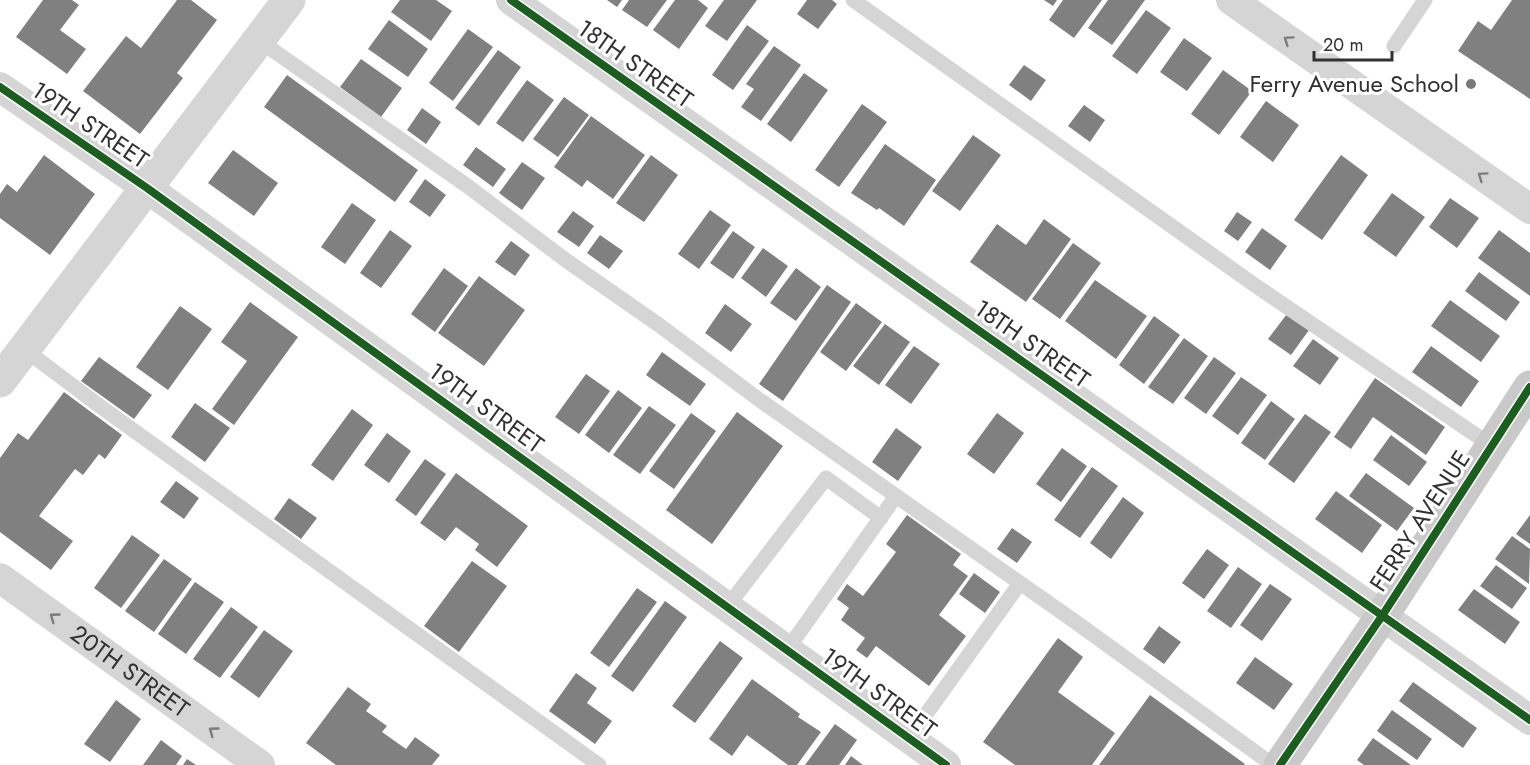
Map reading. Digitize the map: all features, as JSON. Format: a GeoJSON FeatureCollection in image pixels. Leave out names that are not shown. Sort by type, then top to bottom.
{"type":"FeatureCollection","features":[{"type":"Feature","properties":{"kind":"main road","name":"FERRY AVENUE"},"geometry":{"type":"LineString","coordinates":[[1280,765],[1382,616],[1530,387]]}},
{"type":"Feature","properties":{"kind":"street"},"geometry":{"type":"LineString","coordinates":[[0,381],[289,0]]}},
{"type":"Feature","properties":{"kind":"street","name":"18TH STREET"},"geometry":{"type":"LineString","coordinates":[[511,0],[1530,720]]}},
{"type":"Feature","properties":{"kind":"street"},"geometry":{"type":"LineString","coordinates":[[1232,0],[1530,210]]}},
{"type":"Feature","properties":{"kind":"street","name":"19TH STREET"},"geometry":{"type":"LineString","coordinates":[[0,87],[147,188],[946,765]]}},
{"type":"Feature","properties":{"kind":"street","name":"20TH STREET"},"geometry":{"type":"LineString","coordinates":[[0,578],[260,765]]}},
{"type":"Feature","properties":{"kind":"lane"},"geometry":{"type":"LineString","coordinates":[[853,0],[1256,286],[1492,446]]}},
{"type":"Feature","properties":{"kind":"lane"},"geometry":{"type":"LineString","coordinates":[[1394,46],[1425,0]]}},
{"type":"Feature","properties":{"kind":"lane"},"geometry":{"type":"LineString","coordinates":[[258,40],[466,185],[567,261],[660,325],[760,401],[1274,765]]}},
{"type":"Feature","properties":{"kind":"lane"},"geometry":{"type":"LineString","coordinates":[[24,349],[599,765]]}},
{"type":"Feature","properties":{"kind":"lane"},"geometry":{"type":"LineString","coordinates":[[727,607],[826,478],[881,518]]}},
{"type":"Feature","properties":{"kind":"lane"},"geometry":{"type":"LineString","coordinates":[[787,650],[896,496]]}},
{"type":"Feature","properties":{"kind":"lane"},"geometry":{"type":"LineString","coordinates":[[909,738],[1020,583]]}},
{"type":"Feature","properties":{"kind":"building"},"geometry":{"type":"Polygon","coordinates":[[[43,0],[72,0],[79,5],[60,30],[86,49],[67,74],[16,37],[43,0]]]}},
{"type":"Feature","properties":{"kind":"building"},"geometry":{"type":"Polygon","coordinates":[[[177,0],[191,0],[217,20],[177,73],[183,78],[140,134],[83,91],[126,36],[141,48],[177,0]]]}},
{"type":"Feature","properties":{"kind":"building"},"geometry":{"type":"Polygon","coordinates":[[[400,0],[436,0],[452,11],[431,41],[391,12],[400,0]]]}},
{"type":"Feature","properties":{"kind":"building"},"geometry":{"type":"Polygon","coordinates":[[[607,0],[622,0],[617,7],[607,0]]]}},
{"type":"Feature","properties":{"kind":"building"},"geometry":{"type":"Polygon","coordinates":[[[629,0],[667,0],[647,27],[622,10],[629,0]]]}},
{"type":"Feature","properties":{"kind":"building"},"geometry":{"type":"Polygon","coordinates":[[[675,0],[698,0],[708,8],[679,49],[653,30],[675,0]]]}},
{"type":"Feature","properties":{"kind":"building"},"geometry":{"type":"Polygon","coordinates":[[[724,0],[757,0],[727,41],[705,26],[724,0]]]}},
{"type":"Feature","properties":{"kind":"building"},"geometry":{"type":"Polygon","coordinates":[[[807,0],[832,0],[837,4],[818,29],[797,14],[807,0]]]}},
{"type":"Feature","properties":{"kind":"building"},"geometry":{"type":"Polygon","coordinates":[[[1044,0],[1057,0],[1053,6],[1044,0]]]}},
{"type":"Feature","properties":{"kind":"building"},"geometry":{"type":"Polygon","coordinates":[[[1063,0],[1102,0],[1074,38],[1049,20],[1063,0]]]}},
{"type":"Feature","properties":{"kind":"building"},"geometry":{"type":"Polygon","coordinates":[[[1108,0],[1145,0],[1112,45],[1088,28],[1108,0]]]}},
{"type":"Feature","properties":{"kind":"building","name":"Ferry Avenue School"},"geometry":{"type":"Polygon","coordinates":[[[1512,0],[1530,0],[1530,99],[1458,51],[1478,21],[1491,30],[1512,0]]]}},
{"type":"Feature","properties":{"kind":"building"},"geometry":{"type":"Polygon","coordinates":[[[1146,10],[1171,28],[1137,74],[1112,56],[1146,10]]]}},
{"type":"Feature","properties":{"kind":"building"},"geometry":{"type":"Polygon","coordinates":[[[389,20],[428,49],[408,77],[368,49],[389,20]]]}},
{"type":"Feature","properties":{"kind":"building"},"geometry":{"type":"Polygon","coordinates":[[[747,25],[769,41],[733,90],[712,75],[747,25]]]}},
{"type":"Feature","properties":{"kind":"building"},"geometry":{"type":"Polygon","coordinates":[[[468,29],[493,47],[453,101],[429,83],[468,29]]]}},
{"type":"Feature","properties":{"kind":"building"},"geometry":{"type":"Polygon","coordinates":[[[1184,38],[1212,58],[1187,91],[1160,72],[1184,38]]]}},
{"type":"Feature","properties":{"kind":"building"},"geometry":{"type":"Polygon","coordinates":[[[774,46],[801,65],[761,121],[741,107],[754,89],[746,84],[774,46]]]}},
{"type":"Feature","properties":{"kind":"building"},"geometry":{"type":"Polygon","coordinates":[[[498,50],[521,67],[479,126],[455,108],[498,50]]]}},
{"type":"Feature","properties":{"kind":"building"},"geometry":{"type":"Polygon","coordinates":[[[361,59],[402,88],[381,117],[340,87],[361,59]]]}},
{"type":"Feature","properties":{"kind":"building"},"geometry":{"type":"Polygon","coordinates":[[[1024,65],[1046,80],[1031,101],[1009,85],[1024,65]]]}},
{"type":"Feature","properties":{"kind":"building"},"geometry":{"type":"Polygon","coordinates":[[[1223,70],[1252,91],[1219,135],[1191,114],[1223,70]]]}},
{"type":"Feature","properties":{"kind":"building"},"geometry":{"type":"Polygon","coordinates":[[[804,73],[828,90],[791,142],[767,124],[804,73]]]}},
{"type":"Feature","properties":{"kind":"building"},"geometry":{"type":"Polygon","coordinates":[[[287,75],[418,170],[395,202],[264,107],[287,75]]]}},
{"type":"Feature","properties":{"kind":"building"},"geometry":{"type":"Polygon","coordinates":[[[527,80],[554,100],[523,142],[496,123],[527,80]]]}},
{"type":"Feature","properties":{"kind":"building"},"geometry":{"type":"Polygon","coordinates":[[[564,97],[589,115],[558,157],[533,139],[564,97]]]}},
{"type":"Feature","properties":{"kind":"building"},"geometry":{"type":"Polygon","coordinates":[[[1266,101],[1299,125],[1273,162],[1240,137],[1266,101]]]}},
{"type":"Feature","properties":{"kind":"building"},"geometry":{"type":"Polygon","coordinates":[[[862,104],[887,122],[839,187],[815,170],[862,104]]]}},
{"type":"Feature","properties":{"kind":"building"},"geometry":{"type":"Polygon","coordinates":[[[1084,105],[1105,120],[1090,142],[1068,126],[1084,105]]]}},
{"type":"Feature","properties":{"kind":"building"},"geometry":{"type":"Polygon","coordinates":[[[422,108],[441,122],[426,144],[407,130],[422,108]]]}},
{"type":"Feature","properties":{"kind":"building"},"geometry":{"type":"Polygon","coordinates":[[[591,116],[645,155],[613,199],[587,180],[582,187],[554,167],[591,116]]]}},
{"type":"Feature","properties":{"kind":"building"},"geometry":{"type":"Polygon","coordinates":[[[973,135],[1001,155],[960,211],[932,191],[973,135]]]}},
{"type":"Feature","properties":{"kind":"building"},"geometry":{"type":"Polygon","coordinates":[[[885,144],[936,180],[904,226],[879,208],[877,210],[851,193],[885,144]]]}},
{"type":"Feature","properties":{"kind":"building"},"geometry":{"type":"Polygon","coordinates":[[[476,147],[506,169],[493,187],[463,165],[476,147]]]}},
{"type":"Feature","properties":{"kind":"building"},"geometry":{"type":"Polygon","coordinates":[[[233,150],[278,183],[254,216],[208,183],[233,150]]]}},
{"type":"Feature","properties":{"kind":"building"},"geometry":{"type":"Polygon","coordinates":[[[44,155],[95,194],[50,255],[0,218],[0,194],[7,184],[17,192],[44,155]]]}},
{"type":"Feature","properties":{"kind":"building"},"geometry":{"type":"Polygon","coordinates":[[[651,155],[678,175],[644,222],[616,203],[651,155]]]}},
{"type":"Feature","properties":{"kind":"building"},"geometry":{"type":"Polygon","coordinates":[[[1341,155],[1368,175],[1322,240],[1294,220],[1341,155]]]}},
{"type":"Feature","properties":{"kind":"building"},"geometry":{"type":"Polygon","coordinates":[[[522,162],[545,178],[522,210],[499,193],[522,162]]]}},
{"type":"Feature","properties":{"kind":"building"},"geometry":{"type":"Polygon","coordinates":[[[425,179],[446,195],[430,217],[409,202],[425,179]]]}},
{"type":"Feature","properties":{"kind":"building"},"geometry":{"type":"Polygon","coordinates":[[[1392,193],[1425,217],[1396,257],[1363,233],[1392,193]]]}},
{"type":"Feature","properties":{"kind":"building"},"geometry":{"type":"Polygon","coordinates":[[[1450,198],[1479,218],[1457,248],[1429,227],[1450,198]]]}},
{"type":"Feature","properties":{"kind":"building"},"geometry":{"type":"Polygon","coordinates":[[[352,203],[376,220],[345,264],[321,247],[352,203]]]}},
{"type":"Feature","properties":{"kind":"building"},"geometry":{"type":"Polygon","coordinates":[[[710,210],[731,225],[699,269],[678,254],[710,210]]]}},
{"type":"Feature","properties":{"kind":"building"},"geometry":{"type":"Polygon","coordinates":[[[573,211],[594,226],[579,247],[557,232],[573,211]]]}},
{"type":"Feature","properties":{"kind":"building"},"geometry":{"type":"Polygon","coordinates":[[[1237,212],[1252,222],[1238,241],[1224,231],[1237,212]]]}},
{"type":"Feature","properties":{"kind":"building"},"geometry":{"type":"Polygon","coordinates":[[[1044,219],[1071,239],[1026,302],[970,262],[997,224],[1026,245],[1044,219]]]}},
{"type":"Feature","properties":{"kind":"building"},"geometry":{"type":"Polygon","coordinates":[[[1262,228],[1287,246],[1270,270],[1245,252],[1262,228]]]}},
{"type":"Feature","properties":{"kind":"building"},"geometry":{"type":"Polygon","coordinates":[[[390,230],[412,246],[381,288],[360,273],[390,230]]]}},
{"type":"Feature","properties":{"kind":"building"},"geometry":{"type":"Polygon","coordinates":[[[1499,230],[1530,253],[1530,296],[1478,258],[1499,230]]]}},
{"type":"Feature","properties":{"kind":"building"},"geometry":{"type":"Polygon","coordinates":[[[733,231],[755,247],[733,279],[710,263],[733,231]]]}},
{"type":"Feature","properties":{"kind":"building"},"geometry":{"type":"Polygon","coordinates":[[[600,235],[623,251],[609,269],[587,253],[600,235]]]}},
{"type":"Feature","properties":{"kind":"building"},"geometry":{"type":"Polygon","coordinates":[[[511,241],[530,255],[515,276],[495,262],[511,241]]]}},
{"type":"Feature","properties":{"kind":"building"},"geometry":{"type":"Polygon","coordinates":[[[1073,243],[1101,263],[1060,319],[1032,299],[1073,243]]]}},
{"type":"Feature","properties":{"kind":"building"},"geometry":{"type":"Polygon","coordinates":[[[763,248],[788,266],[766,297],[741,278],[763,248]]]}},
{"type":"Feature","properties":{"kind":"building"},"geometry":{"type":"Polygon","coordinates":[[[444,268],[468,286],[435,332],[411,314],[444,268]]]}},
{"type":"Feature","properties":{"kind":"building"},"geometry":{"type":"Polygon","coordinates":[[[796,268],[821,287],[796,321],[770,303],[796,268]]]}},
{"type":"Feature","properties":{"kind":"building"},"geometry":{"type":"Polygon","coordinates":[[[1479,272],[1520,302],[1506,321],[1465,291],[1479,272]]]}},
{"type":"Feature","properties":{"kind":"building"},"geometry":{"type":"Polygon","coordinates":[[[479,276],[525,310],[484,366],[438,333],[479,276]]]}},
{"type":"Feature","properties":{"kind":"building"},"geometry":{"type":"Polygon","coordinates":[[[1095,280],[1147,316],[1116,359],[1065,321],[1095,280]]]}},
{"type":"Feature","properties":{"kind":"building"},"geometry":{"type":"Polygon","coordinates":[[[827,285],[851,302],[783,401],[759,384],[827,285]]]}},
{"type":"Feature","properties":{"kind":"building"},"geometry":{"type":"Polygon","coordinates":[[[1450,300],[1500,336],[1481,362],[1431,326],[1450,300]]]}},
{"type":"Feature","properties":{"kind":"building"},"geometry":{"type":"Polygon","coordinates":[[[250,302],[298,337],[234,425],[212,409],[247,361],[221,342],[250,302]]]}},
{"type":"Feature","properties":{"kind":"building"},"geometry":{"type":"Polygon","coordinates":[[[856,303],[882,322],[846,371],[820,352],[856,303]]]}},
{"type":"Feature","properties":{"kind":"building"},"geometry":{"type":"Polygon","coordinates":[[[725,304],[752,324],[731,352],[705,333],[725,304]]]}},
{"type":"Feature","properties":{"kind":"building"},"geometry":{"type":"Polygon","coordinates":[[[180,306],[212,329],[168,390],[136,367],[180,306]]]}},
{"type":"Feature","properties":{"kind":"building"},"geometry":{"type":"Polygon","coordinates":[[[1287,314],[1309,330],[1291,355],[1268,339],[1287,314]]]}},
{"type":"Feature","properties":{"kind":"building"},"geometry":{"type":"Polygon","coordinates":[[[1154,316],[1180,335],[1144,384],[1119,365],[1154,316]]]}},
{"type":"Feature","properties":{"kind":"building"},"geometry":{"type":"Polygon","coordinates":[[[885,324],[910,342],[879,385],[853,366],[885,324]]]}},
{"type":"Feature","properties":{"kind":"building"},"geometry":{"type":"Polygon","coordinates":[[[1184,338],[1208,356],[1173,404],[1148,387],[1184,338]]]}},
{"type":"Feature","properties":{"kind":"building"},"geometry":{"type":"Polygon","coordinates":[[[1313,339],[1339,358],[1320,385],[1293,366],[1313,339]]]}},
{"type":"Feature","properties":{"kind":"building"},"geometry":{"type":"Polygon","coordinates":[[[914,346],[940,364],[911,404],[885,385],[914,346]]]}},
{"type":"Feature","properties":{"kind":"building"},"geometry":{"type":"Polygon","coordinates":[[[1431,346],[1479,381],[1461,407],[1412,372],[1431,346]]]}},
{"type":"Feature","properties":{"kind":"building"},"geometry":{"type":"Polygon","coordinates":[[[662,352],[706,384],[690,406],[646,375],[662,352]]]}},
{"type":"Feature","properties":{"kind":"building"},"geometry":{"type":"Polygon","coordinates":[[[99,357],[152,395],[134,419],[81,381],[99,357]]]}},
{"type":"Feature","properties":{"kind":"building"},"geometry":{"type":"Polygon","coordinates":[[[1214,357],[1236,373],[1206,414],[1184,398],[1214,357]]]}},
{"type":"Feature","properties":{"kind":"building"},"geometry":{"type":"Polygon","coordinates":[[[586,374],[610,391],[579,434],[555,417],[586,374]]]}},
{"type":"Feature","properties":{"kind":"building"},"geometry":{"type":"Polygon","coordinates":[[[1241,377],[1267,395],[1238,435],[1212,416],[1241,377]]]}},
{"type":"Feature","properties":{"kind":"building"},"geometry":{"type":"Polygon","coordinates":[[[1375,378],[1445,427],[1426,455],[1373,417],[1351,449],[1334,437],[1375,378]]]}},
{"type":"Feature","properties":{"kind":"building"},"geometry":{"type":"Polygon","coordinates":[[[618,390],[642,408],[609,453],[585,435],[618,390]]]}},
{"type":"Feature","properties":{"kind":"building"},"geometry":{"type":"Polygon","coordinates":[[[64,392],[122,435],[105,459],[99,454],[83,475],[75,469],[39,516],[73,541],[51,570],[0,532],[0,458],[18,433],[28,440],[64,392]]]}},
{"type":"Feature","properties":{"kind":"building"},"geometry":{"type":"Polygon","coordinates":[[[1271,401],[1295,419],[1265,460],[1241,443],[1271,401]]]}},
{"type":"Feature","properties":{"kind":"building"},"geometry":{"type":"Polygon","coordinates":[[[195,403],[230,428],[205,462],[171,437],[195,403]]]}},
{"type":"Feature","properties":{"kind":"building"},"geometry":{"type":"Polygon","coordinates":[[[649,406],[676,425],[640,474],[613,455],[649,406]]]}},
{"type":"Feature","properties":{"kind":"building"},"geometry":{"type":"Polygon","coordinates":[[[352,409],[373,425],[333,481],[311,465],[352,409]]]}},
{"type":"Feature","properties":{"kind":"building"},"geometry":{"type":"Polygon","coordinates":[[[737,412],[783,446],[712,544],[666,510],[737,412]]]}},
{"type":"Feature","properties":{"kind":"building"},"geometry":{"type":"Polygon","coordinates":[[[691,413],[716,431],[674,489],[649,471],[691,413]]]}},
{"type":"Feature","properties":{"kind":"building"},"geometry":{"type":"Polygon","coordinates":[[[997,413],[1024,433],[994,474],[967,454],[997,413]]]}},
{"type":"Feature","properties":{"kind":"building"},"geometry":{"type":"Polygon","coordinates":[[[1305,414],[1331,432],[1294,483],[1268,464],[1305,414]]]}},
{"type":"Feature","properties":{"kind":"building"},"geometry":{"type":"Polygon","coordinates":[[[896,428],[922,447],[898,481],[872,462],[896,428]]]}},
{"type":"Feature","properties":{"kind":"building"},"geometry":{"type":"Polygon","coordinates":[[[387,433],[411,451],[389,483],[364,465],[387,433]]]}},
{"type":"Feature","properties":{"kind":"building"},"geometry":{"type":"Polygon","coordinates":[[[1391,435],[1427,462],[1409,486],[1373,460],[1391,435]]]}},
{"type":"Feature","properties":{"kind":"building"},"geometry":{"type":"Polygon","coordinates":[[[1062,448],[1087,466],[1061,502],[1036,484],[1062,448]]]}},
{"type":"Feature","properties":{"kind":"building"},"geometry":{"type":"Polygon","coordinates":[[[425,459],[446,474],[416,516],[395,500],[425,459]]]}},
{"type":"Feature","properties":{"kind":"building"},"geometry":{"type":"Polygon","coordinates":[[[1092,467],[1118,486],[1080,538],[1054,520],[1092,467]]]}},
{"type":"Feature","properties":{"kind":"building"},"geometry":{"type":"Polygon","coordinates":[[[456,473],[528,526],[497,567],[475,550],[479,544],[456,527],[445,541],[420,523],[456,473]]]}},
{"type":"Feature","properties":{"kind":"building"},"geometry":{"type":"Polygon","coordinates":[[[1366,473],[1414,508],[1397,531],[1349,496],[1366,473]]]}},
{"type":"Feature","properties":{"kind":"building"},"geometry":{"type":"Polygon","coordinates":[[[176,481],[199,498],[184,519],[160,502],[176,481]]]}},
{"type":"Feature","properties":{"kind":"building"},"geometry":{"type":"Polygon","coordinates":[[[1336,491],[1382,525],[1362,553],[1315,519],[1336,491]]]}},
{"type":"Feature","properties":{"kind":"building"},"geometry":{"type":"Polygon","coordinates":[[[1123,497],[1144,513],[1111,559],[1090,543],[1123,497]]]}},
{"type":"Feature","properties":{"kind":"building"},"geometry":{"type":"Polygon","coordinates":[[[289,498],[317,518],[301,539],[274,519],[289,498]]]}},
{"type":"Feature","properties":{"kind":"building"},"geometry":{"type":"Polygon","coordinates":[[[907,515],[961,554],[953,565],[968,576],[939,615],[966,636],[929,686],[876,646],[867,658],[856,650],[865,638],[841,620],[849,608],[837,599],[847,584],[863,596],[896,552],[886,544],[907,515]]]}},
{"type":"Feature","properties":{"kind":"building"},"geometry":{"type":"Polygon","coordinates":[[[1530,515],[1530,544],[1516,534],[1530,515]]]}},
{"type":"Feature","properties":{"kind":"building"},"geometry":{"type":"Polygon","coordinates":[[[1012,528],[1032,542],[1017,563],[997,549],[1012,528]]]}},
{"type":"Feature","properties":{"kind":"building"},"geometry":{"type":"Polygon","coordinates":[[[132,535],[160,555],[121,608],[94,588],[132,535]]]}},
{"type":"Feature","properties":{"kind":"building"},"geometry":{"type":"Polygon","coordinates":[[[1512,536],[1530,549],[1529,584],[1495,559],[1512,536]]]}},
{"type":"Feature","properties":{"kind":"building"},"geometry":{"type":"Polygon","coordinates":[[[1207,549],[1229,565],[1204,599],[1182,583],[1207,549]]]}},
{"type":"Feature","properties":{"kind":"building"},"geometry":{"type":"Polygon","coordinates":[[[164,559],[192,579],[154,632],[125,611],[164,559]]]}},
{"type":"Feature","properties":{"kind":"building"},"geometry":{"type":"Polygon","coordinates":[[[472,561],[507,586],[459,652],[424,626],[472,561]]]}},
{"type":"Feature","properties":{"kind":"building"},"geometry":{"type":"Polygon","coordinates":[[[1496,565],[1527,588],[1512,609],[1480,586],[1496,565]]]}},
{"type":"Feature","properties":{"kind":"building"},"geometry":{"type":"Polygon","coordinates":[[[1238,567],[1262,584],[1231,628],[1207,611],[1238,567]]]}},
{"type":"Feature","properties":{"kind":"building"},"geometry":{"type":"Polygon","coordinates":[[[974,573],[1000,592],[985,613],[959,594],[974,573]]]}},
{"type":"Feature","properties":{"kind":"building"},"geometry":{"type":"Polygon","coordinates":[[[195,582],[224,602],[186,654],[158,634],[195,582]]]}},
{"type":"Feature","properties":{"kind":"building"},"geometry":{"type":"Polygon","coordinates":[[[1270,584],[1292,599],[1262,641],[1240,625],[1270,584]]]}},
{"type":"Feature","properties":{"kind":"building"},"geometry":{"type":"Polygon","coordinates":[[[637,588],[657,602],[609,667],[590,653],[637,588]]]}},
{"type":"Feature","properties":{"kind":"building"},"geometry":{"type":"Polygon","coordinates":[[[1474,589],[1520,622],[1505,644],[1458,610],[1474,589]]]}},
{"type":"Feature","properties":{"kind":"building"},"geometry":{"type":"Polygon","coordinates":[[[665,601],[687,617],[633,692],[611,676],[665,601]]]}},
{"type":"Feature","properties":{"kind":"building"},"geometry":{"type":"Polygon","coordinates":[[[231,607],[258,627],[220,678],[193,659],[231,607]]]}},
{"type":"Feature","properties":{"kind":"building"},"geometry":{"type":"Polygon","coordinates":[[[1159,626],[1181,642],[1164,664],[1143,649],[1159,626]]]}},
{"type":"Feature","properties":{"kind":"building"},"geometry":{"type":"Polygon","coordinates":[[[264,630],[293,651],[259,698],[230,677],[264,630]]]}},
{"type":"Feature","properties":{"kind":"building"},"geometry":{"type":"Polygon","coordinates":[[[1058,638],[1083,657],[1058,692],[1115,733],[1092,765],[1015,765],[983,742],[1058,638]]]}},
{"type":"Feature","properties":{"kind":"building"},"geometry":{"type":"Polygon","coordinates":[[[720,641],[743,658],[695,723],[672,706],[720,641]]]}},
{"type":"Feature","properties":{"kind":"building"},"geometry":{"type":"Polygon","coordinates":[[[1255,657],[1293,684],[1274,710],[1236,683],[1255,657]]]}},
{"type":"Feature","properties":{"kind":"building"},"geometry":{"type":"Polygon","coordinates":[[[576,673],[597,688],[587,703],[612,721],[595,744],[549,711],[576,673]]]}},
{"type":"Feature","properties":{"kind":"building"},"geometry":{"type":"Polygon","coordinates":[[[752,679],[800,714],[798,717],[821,732],[797,765],[788,765],[747,735],[732,756],[709,739],[752,679]]]}},
{"type":"Feature","properties":{"kind":"building"},"geometry":{"type":"Polygon","coordinates":[[[1413,682],[1477,728],[1463,748],[1399,701],[1413,682]]]}},
{"type":"Feature","properties":{"kind":"building"},"geometry":{"type":"Polygon","coordinates":[[[348,687],[371,704],[366,711],[387,726],[382,732],[406,749],[415,737],[440,755],[432,765],[336,765],[306,743],[348,687]]]}},
{"type":"Feature","properties":{"kind":"building"},"geometry":{"type":"Polygon","coordinates":[[[1150,695],[1245,764],[1099,765],[1150,695]]]}},
{"type":"Feature","properties":{"kind":"building"},"geometry":{"type":"Polygon","coordinates":[[[116,700],[141,719],[110,762],[84,744],[116,700]]]}},
{"type":"Feature","properties":{"kind":"building"},"geometry":{"type":"Polygon","coordinates":[[[1392,710],[1432,739],[1417,760],[1377,731],[1392,710]]]}},
{"type":"Feature","properties":{"kind":"building"},"geometry":{"type":"Polygon","coordinates":[[[835,724],[857,740],[839,765],[805,765],[835,724]]]}},
{"type":"Feature","properties":{"kind":"building"},"geometry":{"type":"Polygon","coordinates":[[[1373,738],[1411,765],[1364,765],[1357,760],[1373,738]]]}},
{"type":"Feature","properties":{"kind":"building"},"geometry":{"type":"Polygon","coordinates":[[[161,740],[182,756],[176,765],[143,765],[161,740]]]}},
{"type":"Feature","properties":{"kind":"building"},"geometry":{"type":"Polygon","coordinates":[[[851,756],[863,765],[845,765],[851,756]]]}},
{"type":"Feature","properties":{"kind":"building"},"geometry":{"type":"Polygon","coordinates":[[[187,759],[196,765],[183,765],[187,759]]]}},
{"type":"Feature","properties":{"kind":"cycle path"},"geometry":{"type":"LineString","coordinates":[[511,0],[1530,720]]}},
{"type":"Feature","properties":{"kind":"cycle path"},"geometry":{"type":"LineString","coordinates":[[0,87],[147,188],[946,765]]}},
{"type":"Feature","properties":{"kind":"cycle path"},"geometry":{"type":"LineString","coordinates":[[1280,765],[1382,616],[1530,387]]}},
{"type":"Feature","properties":{"kind":"place","name":"Ferry Avenue School"},"geometry":{"type":"Point","coordinates":[1471,84]}}]}
